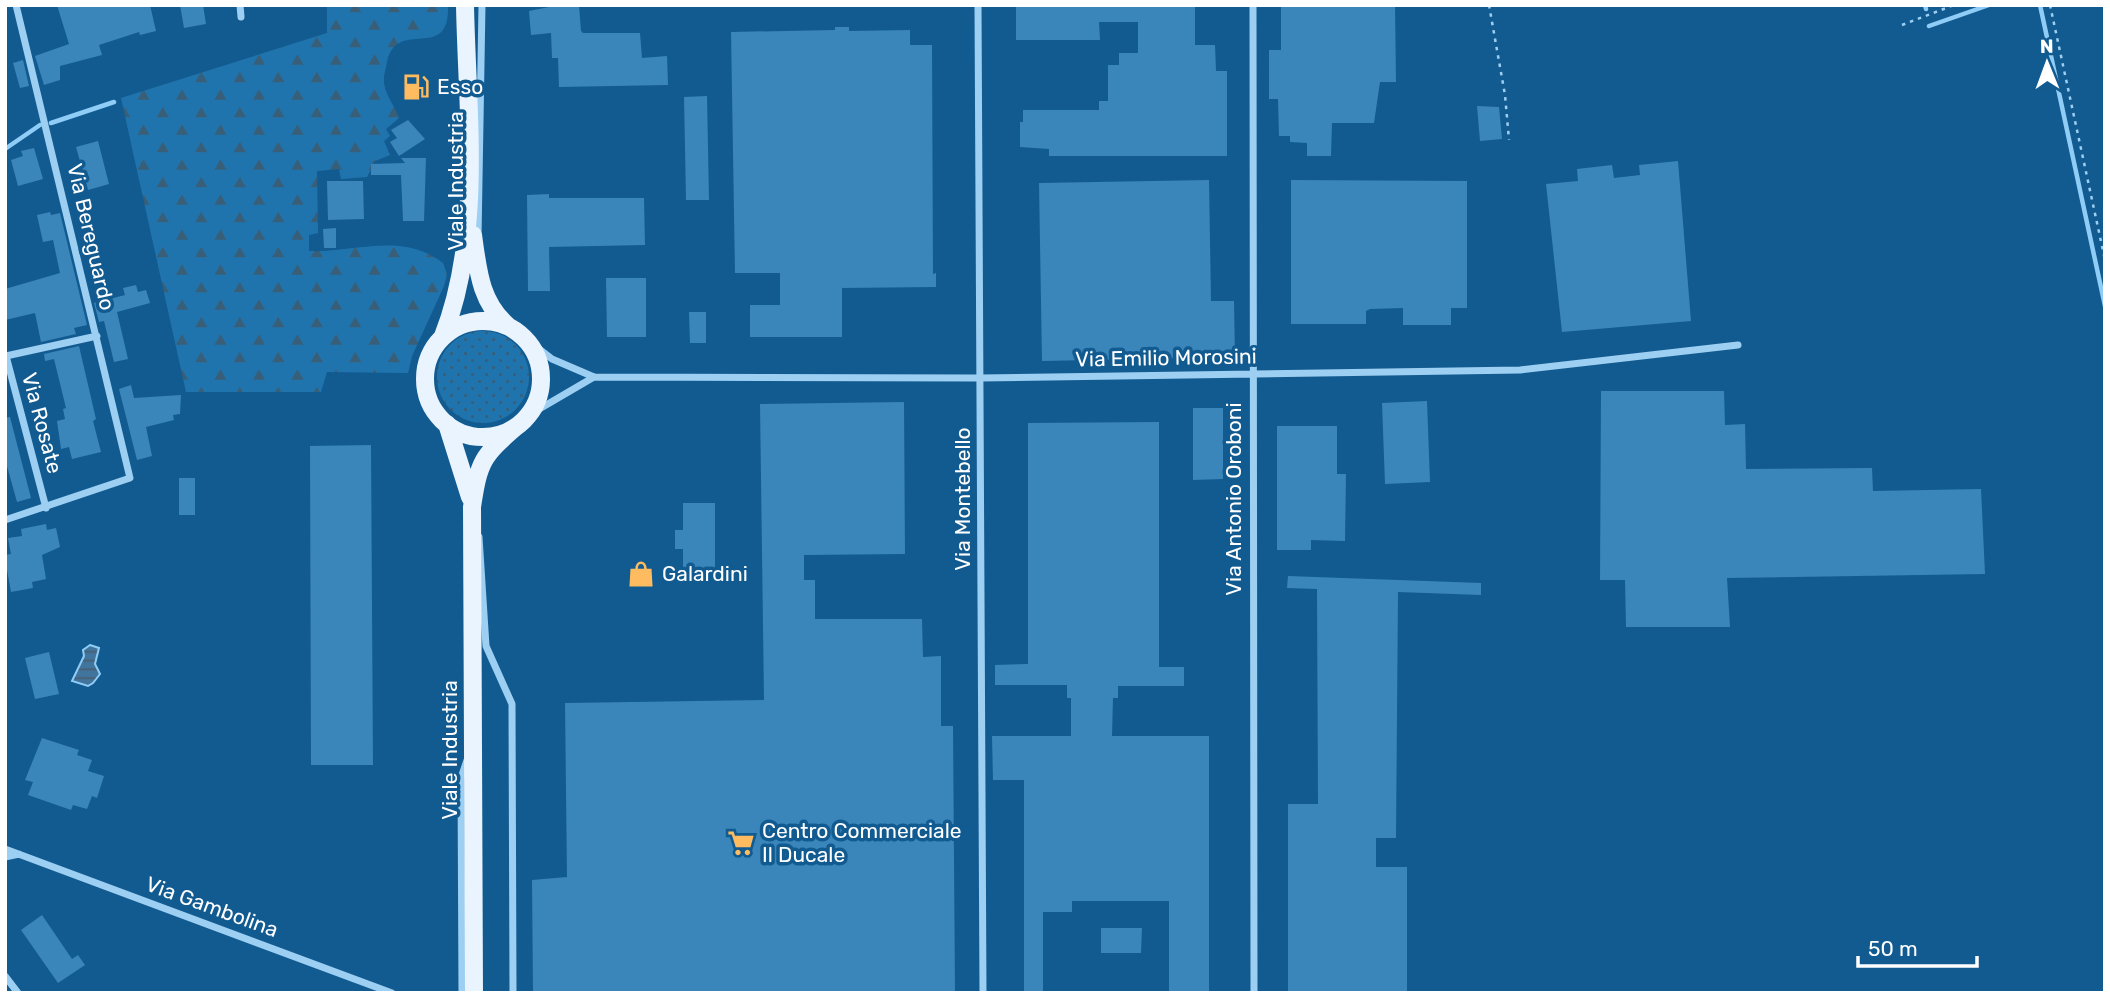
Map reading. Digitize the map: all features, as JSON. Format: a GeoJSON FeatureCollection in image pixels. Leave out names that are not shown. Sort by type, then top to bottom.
{"type":"FeatureCollection","features":[{"type":"Feature","properties":{"kind":"main road","name":"Viale Industria"},"geometry":{"type":"LineString","coordinates":[[465,5],[468,204],[460,288],[443,336],[430,354],[425,386],[432,407],[447,424],[462,466],[472,507]]}},
{"type":"Feature","properties":{"kind":"main road","name":"Viale Industria"},"geometry":{"type":"LineString","coordinates":[[468,204],[484,295],[496,315],[525,338],[536,356],[541,376],[538,397],[523,420],[492,447],[478,467],[472,507],[474,993]]}},
{"type":"Feature","properties":{"kind":"main road","name":"Viale Industria"},"geometry":{"type":"LineString","coordinates":[[443,336],[474,321],[486,320],[508,326]]}},
{"type":"Feature","properties":{"kind":"main road"},"geometry":{"type":"LineString","coordinates":[[447,424],[476,436],[498,435],[523,420]]}},
{"type":"Feature","properties":{"kind":"street","name":"Via Bereguardo"},"geometry":{"type":"LineString","coordinates":[[16,5],[130,478],[46,508]]}},
{"type":"Feature","properties":{"kind":"street"},"geometry":{"type":"LineString","coordinates":[[240,5],[241,17]]}},
{"type":"Feature","properties":{"kind":"street","name":"Viale Industria"},"geometry":{"type":"LineString","coordinates":[[478,272],[482,5]]}},
{"type":"Feature","properties":{"kind":"street","name":"Via Montebello"},"geometry":{"type":"LineString","coordinates":[[978,5],[983,993]]}},
{"type":"Feature","properties":{"kind":"street","name":"Via Antonio Oroboni"},"geometry":{"type":"LineString","coordinates":[[1253,5],[1251,374],[1254,993]]}},
{"type":"Feature","properties":{"kind":"street","name":"Via Rosate"},"geometry":{"type":"LineString","coordinates":[[46,508],[6,356],[97,336]]}},
{"type":"Feature","properties":{"kind":"street","name":"Via Emilio Morosini"},"geometry":{"type":"LineString","coordinates":[[525,338],[552,359],[594,377],[979,378],[1520,370],[1738,345]]}},
{"type":"Feature","properties":{"kind":"street"},"geometry":{"type":"LineString","coordinates":[[523,420],[594,377]]}},
{"type":"Feature","properties":{"kind":"street"},"geometry":{"type":"LineString","coordinates":[[472,507],[482,549],[486,646],[512,704],[513,993]]}},
{"type":"Feature","properties":{"kind":"street"},"geometry":{"type":"LineString","coordinates":[[5,520],[46,508]]}},
{"type":"Feature","properties":{"kind":"street"},"geometry":{"type":"LineString","coordinates":[[462,993],[461,778],[473,743]]}},
{"type":"Feature","properties":{"kind":"street","name":"Via Gambolina"},"geometry":{"type":"LineString","coordinates":[[5,849],[392,993]]}},
{"type":"Feature","properties":{"kind":"street"},"geometry":{"type":"LineString","coordinates":[[5,857],[20,854]]}},
{"type":"Feature","properties":{"kind":"street"},"geometry":{"type":"LineString","coordinates":[[5,976],[18,993]]}},
{"type":"Feature","properties":{"kind":"path"},"geometry":{"type":"LineString","coordinates":[[1489,5],[1505,95],[1509,140]]}},
{"type":"Feature","properties":{"kind":"path"},"geometry":{"type":"LineString","coordinates":[[1902,25],[1954,5]]}},
{"type":"Feature","properties":{"kind":"path"},"geometry":{"type":"LineString","coordinates":[[2050,5],[2105,260]]}},
{"type":"Feature","properties":{"kind":"green space"},"geometry":{"type":"Polygon","coordinates":[[[327,5],[448,5],[446,23],[441,32],[432,37],[401,42],[393,49],[387,62],[385,88],[399,118],[386,129],[390,136],[384,141],[390,155],[375,161],[367,177],[341,179],[339,169],[317,171],[318,233],[309,235],[309,251],[394,246],[427,253],[443,263],[447,274],[444,286],[412,356],[408,373],[327,372],[321,392],[186,392],[121,98],[327,33],[327,5]]]}},
{"type":"Feature","properties":{"kind":"green space"},"geometry":{"type":"Polygon","coordinates":[[[483,331],[501,334],[516,344],[526,359],[529,377],[526,395],[516,410],[501,420],[483,423],[465,420],[450,410],[440,395],[437,377],[440,359],[450,344],[465,334],[483,331]]]}},
{"type":"Feature","properties":{"kind":"shaded area"},"geometry":{"type":"Polygon","coordinates":[[[90,645],[99,648],[95,664],[100,674],[88,686],[72,681],[84,656],[83,650],[90,645]]]}},
{"type":"Feature","properties":{"kind":"building"},"geometry":{"type":"Polygon","coordinates":[[[57,5],[150,5],[156,31],[140,35],[139,32],[99,45],[102,55],[60,66],[60,80],[44,85],[35,56],[69,44],[57,5]]]}},
{"type":"Feature","properties":{"kind":"building"},"geometry":{"type":"Polygon","coordinates":[[[180,5],[203,5],[206,24],[184,28],[180,5]]]}},
{"type":"Feature","properties":{"kind":"building"},"geometry":{"type":"Polygon","coordinates":[[[559,5],[579,5],[583,33],[640,33],[642,58],[667,56],[668,85],[559,87],[558,58],[552,58],[551,33],[531,35],[529,11],[559,5]]]}},
{"type":"Feature","properties":{"kind":"building"},"geometry":{"type":"Polygon","coordinates":[[[1016,5],[1195,5],[1195,45],[1215,45],[1216,71],[1227,71],[1227,156],[1049,156],[1049,149],[1020,147],[1023,110],[1099,110],[1099,101],[1108,101],[1108,65],[1119,65],[1119,53],[1138,53],[1138,22],[1099,22],[1100,40],[1016,40],[1016,5]]]}},
{"type":"Feature","properties":{"kind":"building"},"geometry":{"type":"Polygon","coordinates":[[[1281,5],[1395,5],[1396,82],[1380,82],[1374,123],[1332,123],[1331,156],[1307,156],[1307,143],[1290,142],[1290,136],[1279,136],[1278,99],[1269,99],[1269,50],[1281,50],[1281,5]]]}},
{"type":"Feature","properties":{"kind":"building"},"geometry":{"type":"Polygon","coordinates":[[[835,27],[849,27],[849,31],[910,30],[910,45],[932,45],[933,274],[936,273],[936,287],[842,288],[842,337],[750,337],[750,305],[780,305],[780,273],[735,273],[731,32],[835,30],[835,27]]]}},
{"type":"Feature","properties":{"kind":"building"},"geometry":{"type":"Polygon","coordinates":[[[23,60],[29,86],[20,88],[13,63],[23,60]]]}},
{"type":"Feature","properties":{"kind":"building"},"geometry":{"type":"Polygon","coordinates":[[[707,96],[709,200],[686,200],[684,97],[707,96]]]}},
{"type":"Feature","properties":{"kind":"building"},"geometry":{"type":"Polygon","coordinates":[[[1477,106],[1499,107],[1502,139],[1480,141],[1477,106]]]}},
{"type":"Feature","properties":{"kind":"building"},"geometry":{"type":"Polygon","coordinates":[[[408,120],[425,139],[399,156],[390,142],[397,138],[391,130],[408,120]]]}},
{"type":"Feature","properties":{"kind":"building"},"geometry":{"type":"Polygon","coordinates":[[[98,141],[109,184],[88,190],[76,147],[98,141]]]}},
{"type":"Feature","properties":{"kind":"building"},"geometry":{"type":"Polygon","coordinates":[[[34,148],[43,179],[18,186],[11,160],[23,156],[21,151],[34,148]]]}},
{"type":"Feature","properties":{"kind":"building"},"geometry":{"type":"Polygon","coordinates":[[[401,158],[426,158],[424,221],[403,221],[401,175],[371,175],[371,164],[405,163],[401,158]]]}},
{"type":"Feature","properties":{"kind":"building"},"geometry":{"type":"Polygon","coordinates":[[[1678,161],[1691,321],[1562,332],[1546,184],[1578,181],[1577,169],[1612,165],[1614,178],[1640,175],[1639,165],[1678,161]]]}},
{"type":"Feature","properties":{"kind":"building"},"geometry":{"type":"Polygon","coordinates":[[[1209,180],[1211,301],[1234,301],[1235,357],[1042,361],[1039,183],[1209,180]]]}},
{"type":"Feature","properties":{"kind":"building"},"geometry":{"type":"Polygon","coordinates":[[[1291,180],[1467,181],[1467,308],[1451,308],[1451,325],[1403,325],[1403,308],[1370,309],[1366,311],[1366,324],[1291,324],[1291,180]]]}},
{"type":"Feature","properties":{"kind":"building"},"geometry":{"type":"Polygon","coordinates":[[[327,181],[363,181],[364,219],[328,220],[327,181]]]}},
{"type":"Feature","properties":{"kind":"building"},"geometry":{"type":"Polygon","coordinates":[[[549,194],[549,198],[644,198],[645,245],[549,247],[550,291],[528,291],[527,195],[549,194]]]}},
{"type":"Feature","properties":{"kind":"building"},"geometry":{"type":"Polygon","coordinates":[[[50,212],[51,215],[60,213],[87,325],[74,328],[76,334],[41,342],[35,313],[5,320],[5,289],[60,273],[53,240],[43,242],[37,215],[50,212]]]}},
{"type":"Feature","properties":{"kind":"building"},"geometry":{"type":"Polygon","coordinates":[[[336,228],[336,248],[324,248],[323,229],[336,228]]]}},
{"type":"Feature","properties":{"kind":"building"},"geometry":{"type":"Polygon","coordinates":[[[606,278],[646,278],[646,337],[607,337],[606,278]]]}},
{"type":"Feature","properties":{"kind":"building"},"geometry":{"type":"Polygon","coordinates":[[[136,285],[138,292],[146,290],[150,303],[117,312],[128,359],[114,362],[104,321],[99,322],[94,303],[125,295],[123,288],[136,285]]]}},
{"type":"Feature","properties":{"kind":"building"},"geometry":{"type":"Polygon","coordinates":[[[689,312],[706,312],[706,343],[690,343],[689,312]]]}},
{"type":"Feature","properties":{"kind":"building"},"geometry":{"type":"Polygon","coordinates":[[[79,346],[101,452],[72,459],[69,447],[61,449],[57,421],[65,419],[63,409],[66,408],[54,359],[45,361],[44,354],[79,346]]]}},
{"type":"Feature","properties":{"kind":"building"},"geometry":{"type":"Polygon","coordinates":[[[131,385],[134,398],[181,395],[180,414],[173,415],[174,420],[146,427],[152,456],[137,460],[119,389],[131,385]]]}},
{"type":"Feature","properties":{"kind":"building"},"geometry":{"type":"Polygon","coordinates":[[[1601,391],[1724,391],[1725,425],[1745,424],[1746,469],[1872,468],[1873,491],[1981,489],[1985,574],[1727,578],[1730,627],[1626,627],[1625,580],[1600,580],[1601,391]]]}},
{"type":"Feature","properties":{"kind":"building"},"geometry":{"type":"Polygon","coordinates":[[[1427,401],[1430,482],[1385,484],[1382,403],[1427,401]]]}},
{"type":"Feature","properties":{"kind":"building"},"geometry":{"type":"Polygon","coordinates":[[[904,402],[905,554],[804,555],[804,580],[815,580],[815,619],[922,619],[923,657],[941,656],[941,726],[953,726],[955,991],[533,991],[532,880],[567,877],[565,703],[764,700],[760,404],[904,402]]]}},
{"type":"Feature","properties":{"kind":"building"},"geometry":{"type":"Polygon","coordinates":[[[1193,408],[1223,408],[1223,479],[1193,480],[1193,408]]]}},
{"type":"Feature","properties":{"kind":"building"},"geometry":{"type":"Polygon","coordinates":[[[10,417],[31,498],[17,502],[5,459],[5,418],[10,417]]]}},
{"type":"Feature","properties":{"kind":"building"},"geometry":{"type":"Polygon","coordinates":[[[1159,422],[1159,667],[1184,667],[1184,686],[1118,686],[1118,698],[1113,698],[1112,736],[1209,736],[1209,993],[1169,993],[1169,901],[1072,901],[1072,912],[1043,912],[1043,993],[1024,993],[1024,780],[993,780],[992,736],[1071,736],[1071,698],[1067,698],[1067,685],[995,685],[995,665],[1028,664],[1028,423],[1159,422]]]}},
{"type":"Feature","properties":{"kind":"building"},"geometry":{"type":"Polygon","coordinates":[[[1277,426],[1337,426],[1337,474],[1346,474],[1345,541],[1311,540],[1311,550],[1277,550],[1277,426]]]}},
{"type":"Feature","properties":{"kind":"building"},"geometry":{"type":"Polygon","coordinates":[[[371,445],[373,765],[311,765],[310,446],[371,445]]]}},
{"type":"Feature","properties":{"kind":"building"},"geometry":{"type":"Polygon","coordinates":[[[179,478],[195,478],[195,515],[179,515],[179,478]]]}},
{"type":"Feature","properties":{"kind":"building"},"geometry":{"type":"Polygon","coordinates":[[[683,503],[715,503],[715,576],[683,576],[683,549],[675,549],[675,530],[683,530],[683,503]]]}},
{"type":"Feature","properties":{"kind":"building"},"geometry":{"type":"Polygon","coordinates":[[[46,524],[47,530],[56,528],[60,547],[42,555],[46,579],[32,582],[33,588],[11,592],[5,559],[5,555],[11,554],[8,538],[22,536],[21,529],[46,524]]]}},
{"type":"Feature","properties":{"kind":"building"},"geometry":{"type":"Polygon","coordinates":[[[1288,576],[1481,583],[1481,595],[1398,592],[1396,838],[1376,838],[1376,867],[1407,867],[1407,993],[1288,993],[1288,804],[1318,804],[1317,589],[1287,588],[1288,576]]]}},
{"type":"Feature","properties":{"kind":"building"},"geometry":{"type":"Polygon","coordinates":[[[49,652],[59,694],[35,699],[25,658],[49,652]]]}},
{"type":"Feature","properties":{"kind":"building"},"geometry":{"type":"Polygon","coordinates":[[[42,738],[79,750],[77,755],[92,760],[88,771],[104,776],[97,798],[92,796],[87,809],[73,805],[71,810],[28,795],[33,782],[25,780],[42,738]]]}},
{"type":"Feature","properties":{"kind":"building"},"geometry":{"type":"Polygon","coordinates":[[[42,915],[72,959],[78,955],[85,965],[58,983],[21,930],[42,915]]]}},
{"type":"Feature","properties":{"kind":"building"},"geometry":{"type":"Polygon","coordinates":[[[1101,928],[1142,928],[1141,953],[1101,953],[1101,928]]]}},
{"type":"Feature","properties":{"kind":"waterway"},"geometry":{"type":"LineString","coordinates":[[1925,5],[1926,9]]}},
{"type":"Feature","properties":{"kind":"waterway"},"geometry":{"type":"LineString","coordinates":[[1929,26],[1989,5]]}},
{"type":"Feature","properties":{"kind":"waterway"},"geometry":{"type":"LineString","coordinates":[[2040,5],[2105,306]]}},
{"type":"Feature","properties":{"kind":"waterway"},"geometry":{"type":"LineString","coordinates":[[51,123],[114,102]]}},
{"type":"Feature","properties":{"kind":"waterway"},"geometry":{"type":"LineString","coordinates":[[5,149],[40,125]]}},
{"type":"Feature","properties":{"kind":"place","name":"Esso"},"geometry":{"type":"Point","coordinates":[416,87]}},
{"type":"Feature","properties":{"kind":"place","name":"Galardini"},"geometry":{"type":"Point","coordinates":[641,574]}},
{"type":"Feature","properties":{"kind":"place","name":"Centro Commerciale Il Ducale"},"geometry":{"type":"Point","coordinates":[741,843]}}]}
